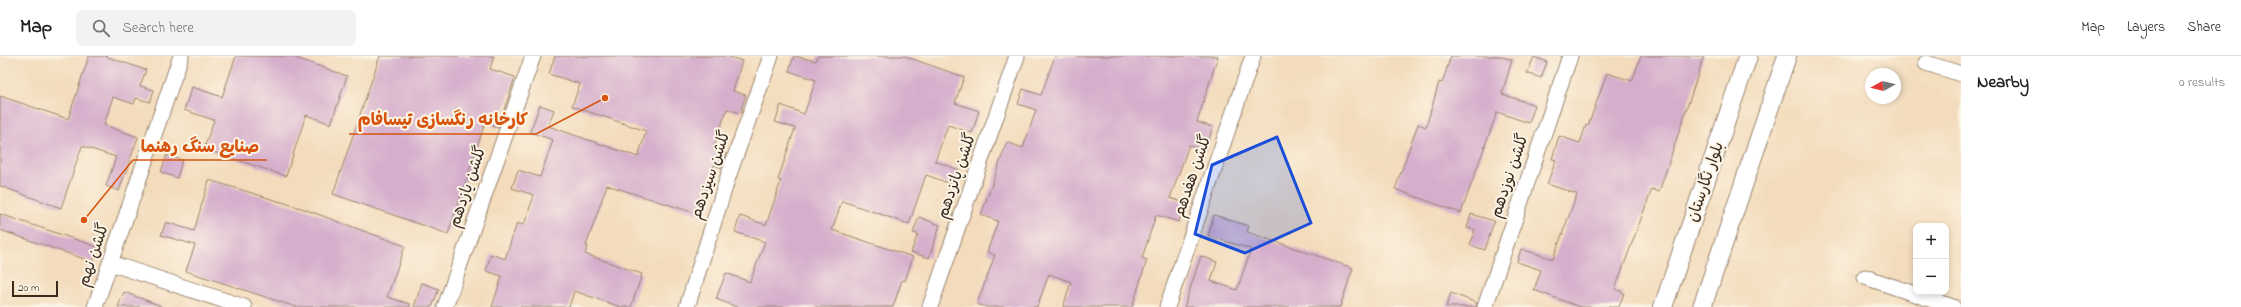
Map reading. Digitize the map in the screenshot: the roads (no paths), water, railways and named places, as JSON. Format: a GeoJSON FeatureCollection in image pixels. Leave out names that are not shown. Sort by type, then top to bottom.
{"type":"FeatureCollection","features":[{"type":"Feature","properties":{"kind":"street","name":"گلشن نهم"},"geometry":{"type":"LineString","coordinates":[[95,307],[181,56]]}},
{"type":"Feature","properties":{"kind":"street","name":"گلشن یازدهم"},"geometry":{"type":"LineString","coordinates":[[445,307],[533,56]]}},
{"type":"Feature","properties":{"kind":"street","name":"گلشن سیزدهم"},"geometry":{"type":"LineString","coordinates":[[687,307],[728,176],[771,56]]}},
{"type":"Feature","properties":{"kind":"street","name":"گلشن پانزدهم"},"geometry":{"type":"LineString","coordinates":[[930,307],[1017,56]]}},
{"type":"Feature","properties":{"kind":"street","name":"گلشن هفدهم"},"geometry":{"type":"LineString","coordinates":[[1167,307],[1254,56]]}},
{"type":"Feature","properties":{"kind":"street","name":"گلشن نوزدهم"},"geometry":{"type":"LineString","coordinates":[[1484,307],[1570,56]]}},
{"type":"Feature","properties":{"kind":"street","name":"بلوار نگارستان"},"geometry":{"type":"LineString","coordinates":[[1663,307],[1748,56]]}},
{"type":"Feature","properties":{"kind":"street"},"geometry":{"type":"LineString","coordinates":[[1702,307],[1787,56]]}},
{"type":"Feature","properties":{"kind":"street"},"geometry":{"type":"LineString","coordinates":[[1926,63],[1961,74]]}},
{"type":"Feature","properties":{"kind":"street"},"geometry":{"type":"LineString","coordinates":[[110,262],[244,307]]}},
{"type":"Feature","properties":{"kind":"street"},"geometry":{"type":"LineString","coordinates":[[1865,277],[1953,307]]}},
{"type":"Feature","properties":{"kind":"place","name":"کارخانه رنگسازی تیسافام"},"geometry":{"type":"Point","coordinates":[605,98]}},
{"type":"Feature","properties":{"kind":"place","name":"صنایع سنگ رهنما"},"geometry":{"type":"Point","coordinates":[84,220]}}]}
